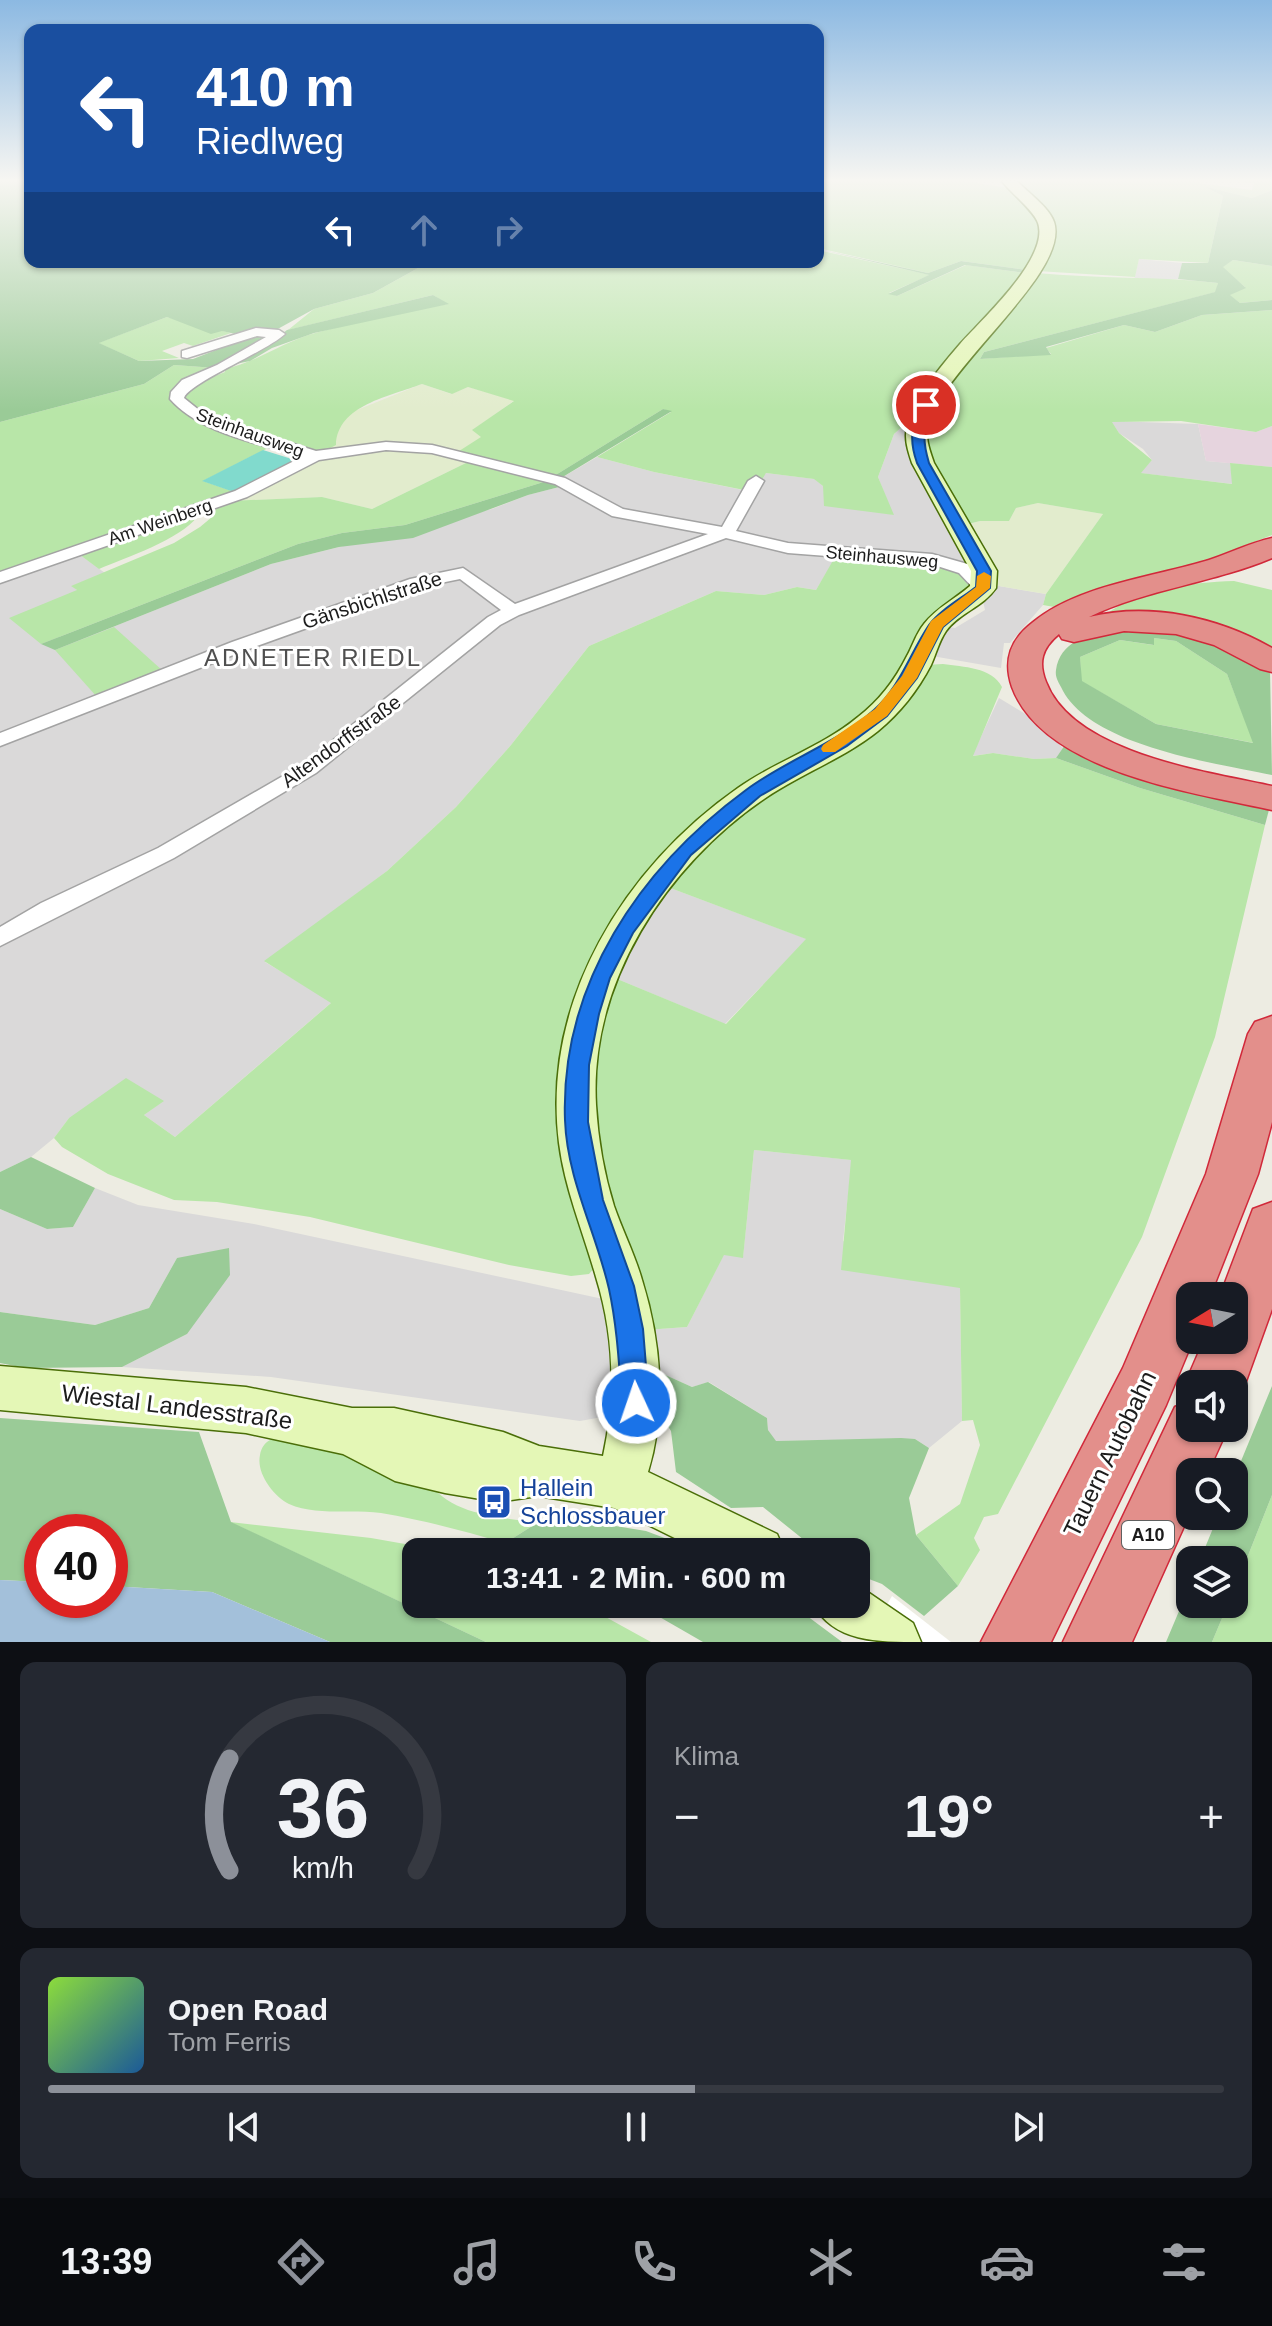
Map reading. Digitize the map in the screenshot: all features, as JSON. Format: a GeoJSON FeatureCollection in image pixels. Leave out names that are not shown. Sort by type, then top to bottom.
{"type":"FeatureCollection","features":[{"type":"Feature","properties":{"kind":"highway"},"geometry":{"type":"LineString","coordinates":[[1259,788],[1127,760],[1079,739],[1038,704],[1026,683],[1023,663],[1026,652],[1044,629],[1075,611],[1131,591],[1210,570],[1272,547]]}},
{"type":"Feature","properties":{"kind":"highway"},"geometry":{"type":"LineString","coordinates":[[1259,788],[1150,754],[1090,728],[1055,699],[1045,675],[1045,663],[1051,650],[1074,632],[1092,625],[1140,621],[1209,631],[1252,649],[1272,662]]}},
{"type":"Feature","properties":{"kind":"highway","name":"Tauern Autobahn"},"geometry":{"type":"LineString","coordinates":[[1015,1642],[1145,1385],[1232,1174],[1272,1034]]}},
{"type":"Feature","properties":{"kind":"highway"},"geometry":{"type":"LineString","coordinates":[[1248,1295],[1272,1225]]}},
{"type":"Feature","properties":{"kind":"highway","name":"A10"},"geometry":{"type":"LineString","coordinates":[[1097,1642],[1190,1442]]}},
{"type":"Feature","properties":{"kind":"street"},"geometry":{"type":"LineString","coordinates":[[619,1484],[636,1425],[636,1380],[621,1286],[591,1200],[577,1122],[580,1046],[600,978],[624,930],[684,850],[754,792],[841,742],[881,713],[909,678],[937,625],[983,588],[984,571],[923,463],[917,444],[917,428],[926,405],[948,373],[1007,307],[1038,258]]}},
{"type":"Feature","properties":{"kind":"street","name":"Steinhausweg"},"geometry":{"type":"LineString","coordinates":[[187,354],[256,332],[279,334],[221,369],[187,383],[178,392],[177,399],[194,413],[225,427],[315,456],[386,446],[432,449],[560,481],[618,513],[788,548],[932,559],[965,569],[983,588]]}},
{"type":"Feature","properties":{"kind":"street","name":"Am Weinberg"},"geometry":{"type":"LineString","coordinates":[[0,578],[241,494],[315,456]]}},
{"type":"Feature","properties":{"kind":"street"},"geometry":{"type":"LineString","coordinates":[[725,533],[731,529],[739,507],[756,481]]}},
{"type":"Feature","properties":{"kind":"street","name":"Altendorffstraße"},"geometry":{"type":"LineString","coordinates":[[3,929],[166,853],[309,769],[494,621],[513,611],[725,533]]}},
{"type":"Feature","properties":{"kind":"street","name":"Gänsbichlstraße"},"geometry":{"type":"LineString","coordinates":[[0,740],[239,646],[416,583],[463,573],[513,611]]}},
{"type":"Feature","properties":{"kind":"street","name":"Wiestal Landesstraße"},"geometry":{"type":"LineString","coordinates":[[0,1388],[246,1410],[352,1432],[395,1457],[432,1465],[498,1477],[538,1471],[619,1484],[730,1538]]}},
{"type":"Feature","properties":{"kind":"shaded area"},"geometry":{"type":"Polygon","coordinates":[[[1139,259],[1182,263],[1178,279],[1134,280],[1139,259]]]}},
{"type":"Feature","properties":{"kind":"shaded area"},"geometry":{"type":"Polygon","coordinates":[[[921,410],[969,561],[967,565],[909,551],[877,549],[836,557],[816,590],[797,587],[764,595],[716,591],[589,646],[511,745],[456,807],[387,871],[265,962],[332,1002],[175,1137],[144,1115],[163,1101],[69,1118],[54,1138],[31,1157],[0,1172],[0,581],[76,552],[105,573],[72,586],[77,590],[55,650],[271,564],[492,509],[563,486],[563,477],[597,457],[743,490],[766,473],[815,479],[823,486],[893,515],[878,477],[894,434],[921,410]]]}},
{"type":"Feature","properties":{"kind":"shaded area"},"geometry":{"type":"Polygon","coordinates":[[[1111,421],[1198,424],[1206,461],[1230,463],[1233,484],[1140,473],[1152,460],[1143,449],[1119,433],[1111,421]]]}},
{"type":"Feature","properties":{"kind":"shaded area"},"geometry":{"type":"Polygon","coordinates":[[[1198,424],[1256,432],[1272,426],[1272,467],[1206,461],[1198,424]]]}},
{"type":"Feature","properties":{"kind":"shaded area"},"geometry":{"type":"Polygon","coordinates":[[[263,450],[295,460],[234,492],[202,481],[263,450]]]}},
{"type":"Feature","properties":{"kind":"shaded area"},"geometry":{"type":"Polygon","coordinates":[[[993,585],[1046,594],[1043,605],[1010,643],[1004,643],[1001,668],[932,656],[942,626],[955,628],[985,610],[982,597],[993,585]]]}},
{"type":"Feature","properties":{"kind":"shaded area"},"geometry":{"type":"Polygon","coordinates":[[[999,698],[1027,715],[1063,748],[1056,758],[1034,759],[993,753],[972,756],[999,698]]]}},
{"type":"Feature","properties":{"kind":"shaded area"},"geometry":{"type":"Polygon","coordinates":[[[665,886],[807,939],[725,1024],[610,976],[665,886]]]}},
{"type":"Feature","properties":{"kind":"shaded area"},"geometry":{"type":"Polygon","coordinates":[[[754,1150],[852,1160],[843,1241],[960,1287],[962,1421],[929,1448],[915,1439],[775,1441],[768,1430],[767,1418],[709,1382],[692,1387],[650,1368],[645,1330],[687,1327],[724,1254],[743,1257],[754,1150]]]}},
{"type":"Feature","properties":{"kind":"shaded area"},"geometry":{"type":"Polygon","coordinates":[[[95,1188],[138,1205],[254,1224],[603,1299],[609,1307],[618,1404],[608,1416],[580,1421],[271,1377],[122,1367],[187,1334],[177,1258],[149,1308],[95,1325],[0,1312],[0,1209],[47,1229],[73,1227],[95,1188]]]}},
{"type":"Feature","properties":{"kind":"shaded area"},"geometry":{"type":"Polygon","coordinates":[[[0,1580],[24,1581],[24,1618],[128,1618],[128,1587],[212,1592],[330,1642],[0,1642],[0,1580]]]}},
{"type":"Feature","properties":{"kind":"green space"},"geometry":{"type":"Polygon","coordinates":[[[0,258],[24,258],[24,268],[418,268],[373,293],[314,309],[274,331],[240,335],[222,331],[211,334],[167,317],[99,343],[139,361],[193,359],[257,334],[278,337],[287,330],[433,295],[449,304],[314,333],[272,348],[250,361],[216,368],[174,365],[144,384],[0,422],[0,258]]]}},
{"type":"Feature","properties":{"kind":"green space"},"geometry":{"type":"Polygon","coordinates":[[[824,258],[852,258],[930,275],[889,293],[897,296],[966,265],[1025,273],[921,410],[894,434],[878,477],[894,515],[824,506],[823,486],[814,479],[766,473],[761,481],[744,490],[597,457],[671,412],[663,409],[554,476],[456,453],[481,437],[472,430],[514,401],[468,387],[452,394],[422,384],[381,398],[355,411],[339,431],[336,445],[319,454],[211,418],[181,399],[187,387],[303,337],[447,304],[433,295],[288,330],[314,309],[373,293],[418,268],[824,268],[824,258]]]}},
{"type":"Feature","properties":{"kind":"green space"},"geometry":{"type":"Polygon","coordinates":[[[855,258],[928,273],[961,261],[1027,270],[1025,273],[965,265],[897,296],[888,294],[929,275],[855,258]]]}},
{"type":"Feature","properties":{"kind":"green space"},"geometry":{"type":"Polygon","coordinates":[[[860,258],[1033,258],[1027,270],[961,261],[928,273],[860,258]]]}},
{"type":"Feature","properties":{"kind":"green space"},"geometry":{"type":"Polygon","coordinates":[[[1042,258],[1209,258],[1208,263],[1139,259],[1135,277],[1037,271],[1042,258]]]}},
{"type":"Feature","properties":{"kind":"green space"},"geometry":{"type":"Polygon","coordinates":[[[1209,258],[1272,258],[1272,266],[1233,260],[1223,267],[1246,288],[1230,295],[1240,303],[1272,300],[1272,310],[1202,315],[1155,332],[1124,325],[1046,347],[1051,355],[980,359],[984,352],[1215,292],[1218,283],[1178,279],[1182,263],[1208,263],[1209,258]]]}},
{"type":"Feature","properties":{"kind":"green space"},"geometry":{"type":"Polygon","coordinates":[[[1233,260],[1272,266],[1272,300],[1240,303],[1229,295],[1245,287],[1222,267],[1233,260]]]}},
{"type":"Feature","properties":{"kind":"green space"},"geometry":{"type":"Polygon","coordinates":[[[1036,273],[1218,283],[1216,292],[984,352],[980,359],[1051,354],[1046,348],[1124,325],[1155,332],[1202,315],[1272,310],[1272,426],[1256,432],[1181,421],[1112,422],[1119,433],[1152,460],[1141,473],[1232,484],[1230,463],[1272,467],[1272,535],[1208,560],[1060,608],[1043,605],[1046,594],[1103,514],[1038,503],[1016,508],[1009,521],[980,521],[960,526],[930,468],[926,453],[925,422],[930,405],[1036,273]]]}},
{"type":"Feature","properties":{"kind":"green space"},"geometry":{"type":"Polygon","coordinates":[[[167,317],[231,333],[193,346],[184,343],[162,351],[179,358],[139,361],[98,343],[167,317]]]}},
{"type":"Feature","properties":{"kind":"green space"},"geometry":{"type":"Polygon","coordinates":[[[174,365],[216,368],[172,398],[179,406],[202,420],[272,446],[203,481],[238,493],[0,576],[0,422],[144,384],[174,365]]]}},
{"type":"Feature","properties":{"kind":"green space"},"geometry":{"type":"Polygon","coordinates":[[[422,384],[451,394],[468,387],[515,400],[473,430],[482,437],[476,458],[372,509],[322,497],[228,501],[264,485],[336,437],[338,427],[352,412],[422,384]]]}},
{"type":"Feature","properties":{"kind":"green space"},"geometry":{"type":"Polygon","coordinates":[[[663,409],[672,411],[561,478],[554,476],[663,409]]]}},
{"type":"Feature","properties":{"kind":"green space"},"geometry":{"type":"Polygon","coordinates":[[[470,461],[550,480],[405,525],[342,533],[298,544],[41,644],[9,618],[77,590],[71,586],[174,543],[200,527],[212,517],[218,505],[228,501],[322,497],[372,509],[470,461]]]}},
{"type":"Feature","properties":{"kind":"green space"},"geometry":{"type":"Polygon","coordinates":[[[550,480],[563,486],[528,495],[413,538],[339,547],[271,564],[55,650],[41,644],[298,544],[342,533],[405,525],[550,480]]]}},
{"type":"Feature","properties":{"kind":"green space"},"geometry":{"type":"Polygon","coordinates":[[[1038,503],[1103,514],[1046,594],[993,585],[960,526],[980,521],[1009,521],[1016,508],[1038,503]]]}},
{"type":"Feature","properties":{"kind":"green space"},"geometry":{"type":"Polygon","coordinates":[[[194,514],[197,517],[179,533],[99,569],[76,552],[194,514]]]}},
{"type":"Feature","properties":{"kind":"green space"},"geometry":{"type":"Polygon","coordinates":[[[835,557],[926,562],[959,573],[974,583],[876,712],[725,807],[594,973],[596,1266],[589,1274],[571,1276],[509,1265],[310,1217],[217,1202],[174,1200],[108,1174],[62,1147],[54,1138],[69,1118],[126,1078],[164,1101],[144,1115],[175,1137],[331,1003],[264,961],[387,871],[456,807],[511,745],[589,646],[716,591],[764,595],[797,587],[816,590],[835,557]]]}},
{"type":"Feature","properties":{"kind":"green space"},"geometry":{"type":"Polygon","coordinates":[[[1234,581],[1272,590],[1272,657],[1099,620],[1128,601],[1145,595],[1199,583],[1234,581]]]}},
{"type":"Feature","properties":{"kind":"green space"},"geometry":{"type":"Polygon","coordinates":[[[114,627],[163,671],[97,697],[55,650],[114,627]]]}},
{"type":"Feature","properties":{"kind":"green space"},"geometry":{"type":"Polygon","coordinates":[[[1110,628],[1191,632],[1270,670],[1272,775],[1155,749],[1097,724],[1075,707],[1057,679],[1059,660],[1076,641],[1110,628]],[[1154,638],[1154,645],[1120,640],[1080,657],[1082,681],[1156,724],[1253,743],[1227,674],[1176,641],[1154,638]]]}},
{"type":"Feature","properties":{"kind":"green space"},"geometry":{"type":"Polygon","coordinates":[[[1154,638],[1176,641],[1227,674],[1254,743],[1156,724],[1081,681],[1080,657],[1120,640],[1153,645],[1154,638]]]}},
{"type":"Feature","properties":{"kind":"green space"},"geometry":{"type":"Polygon","coordinates":[[[943,664],[984,672],[1002,687],[973,756],[993,753],[1034,759],[1056,758],[1140,788],[1265,825],[1215,1037],[1142,1237],[998,1514],[984,1517],[974,1538],[980,1550],[958,1586],[916,1535],[960,1504],[980,1445],[973,1420],[962,1421],[960,1288],[841,1270],[851,1160],[754,1150],[743,1258],[724,1255],[687,1327],[645,1330],[585,1128],[610,976],[726,1024],[806,939],[665,886],[769,788],[925,665],[943,664]]]}},
{"type":"Feature","properties":{"kind":"green space"},"geometry":{"type":"Polygon","coordinates":[[[1069,739],[1270,806],[1265,825],[1140,788],[1056,758],[1069,739]]]}},
{"type":"Feature","properties":{"kind":"green space"},"geometry":{"type":"Polygon","coordinates":[[[31,1157],[95,1188],[73,1227],[47,1229],[0,1209],[0,1172],[31,1157]]]}},
{"type":"Feature","properties":{"kind":"green space"},"geometry":{"type":"Polygon","coordinates":[[[229,1248],[230,1275],[187,1334],[122,1367],[25,1368],[0,1363],[0,1312],[95,1325],[149,1308],[177,1258],[229,1248]]]}},
{"type":"Feature","properties":{"kind":"green space"},"geometry":{"type":"Polygon","coordinates":[[[650,1368],[692,1387],[708,1382],[767,1418],[768,1430],[776,1441],[915,1439],[929,1448],[909,1498],[916,1535],[958,1586],[924,1616],[882,1584],[870,1579],[870,1538],[802,1538],[763,1507],[731,1508],[676,1472],[671,1431],[650,1399],[650,1368]]]}},
{"type":"Feature","properties":{"kind":"green space"},"geometry":{"type":"Polygon","coordinates":[[[1272,1386],[1272,1495],[1248,1556],[1248,1546],[1206,1546],[1212,1530],[1248,1530],[1248,1458],[1242,1458],[1272,1386]]]}},
{"type":"Feature","properties":{"kind":"green space"},"geometry":{"type":"Polygon","coordinates":[[[0,1418],[199,1432],[231,1522],[402,1602],[402,1618],[435,1618],[486,1642],[330,1642],[212,1592],[128,1587],[128,1514],[24,1514],[24,1581],[0,1580],[0,1418]]]}},
{"type":"Feature","properties":{"kind":"green space"},"geometry":{"type":"Polygon","coordinates":[[[287,1434],[426,1478],[436,1491],[461,1507],[490,1516],[537,1523],[513,1538],[487,1538],[397,1516],[300,1508],[277,1496],[261,1469],[261,1450],[273,1438],[287,1434]]]}},
{"type":"Feature","properties":{"kind":"green space"},"geometry":{"type":"Polygon","coordinates":[[[1272,1495],[1272,1642],[1212,1642],[1222,1618],[1248,1618],[1248,1556],[1272,1495]]]}},
{"type":"Feature","properties":{"kind":"green space"},"geometry":{"type":"Polygon","coordinates":[[[585,1521],[646,1531],[665,1538],[513,1538],[537,1523],[585,1521]]]}},
{"type":"Feature","properties":{"kind":"green space"},"geometry":{"type":"Polygon","coordinates":[[[230,1522],[402,1543],[402,1603],[230,1522]]]}},
{"type":"Feature","properties":{"kind":"green space"},"geometry":{"type":"Polygon","coordinates":[[[435,1618],[607,1618],[651,1642],[486,1642],[435,1618]]]}},
{"type":"Feature","properties":{"kind":"green space"},"geometry":{"type":"Polygon","coordinates":[[[661,1618],[810,1618],[842,1642],[703,1642],[661,1618]]]}},
{"type":"Feature","properties":{"kind":"green space"},"geometry":{"type":"Polygon","coordinates":[[[1176,1618],[1222,1618],[1212,1642],[1166,1642],[1176,1618]]]}},
{"type":"Feature","properties":{"kind":"pier"},"geometry":{"type":"Polygon","coordinates":[[[892,1596],[951,1642],[865,1642],[892,1596]]]}},
{"type":"Feature","properties":{"kind":"slow traffic"},"geometry":{"type":"LineString","coordinates":[[829,749],[881,713],[909,678],[930,634],[945,617],[983,588],[984,576]]}},
{"type":"Feature","properties":{"kind":"place","name":"Hallein Schlossbauer"},"geometry":{"type":"Point","coordinates":[494,1502]}},
{"type":"Feature","properties":{"kind":"district","name":"ADNETER RIEDL"},"geometry":{"type":"Point","coordinates":[313,658]}},
{"type":"Feature","properties":{"kind":"route"},"geometry":{"type":"LineString","coordinates":[[636,1403],[636,1380],[621,1286],[591,1200],[577,1122],[578,1065],[588,1014],[600,978],[624,930],[684,850],[754,792],[841,742],[881,713],[909,678],[937,625],[983,588],[984,571],[923,463],[917,444],[917,428],[926,405]]}}]}
